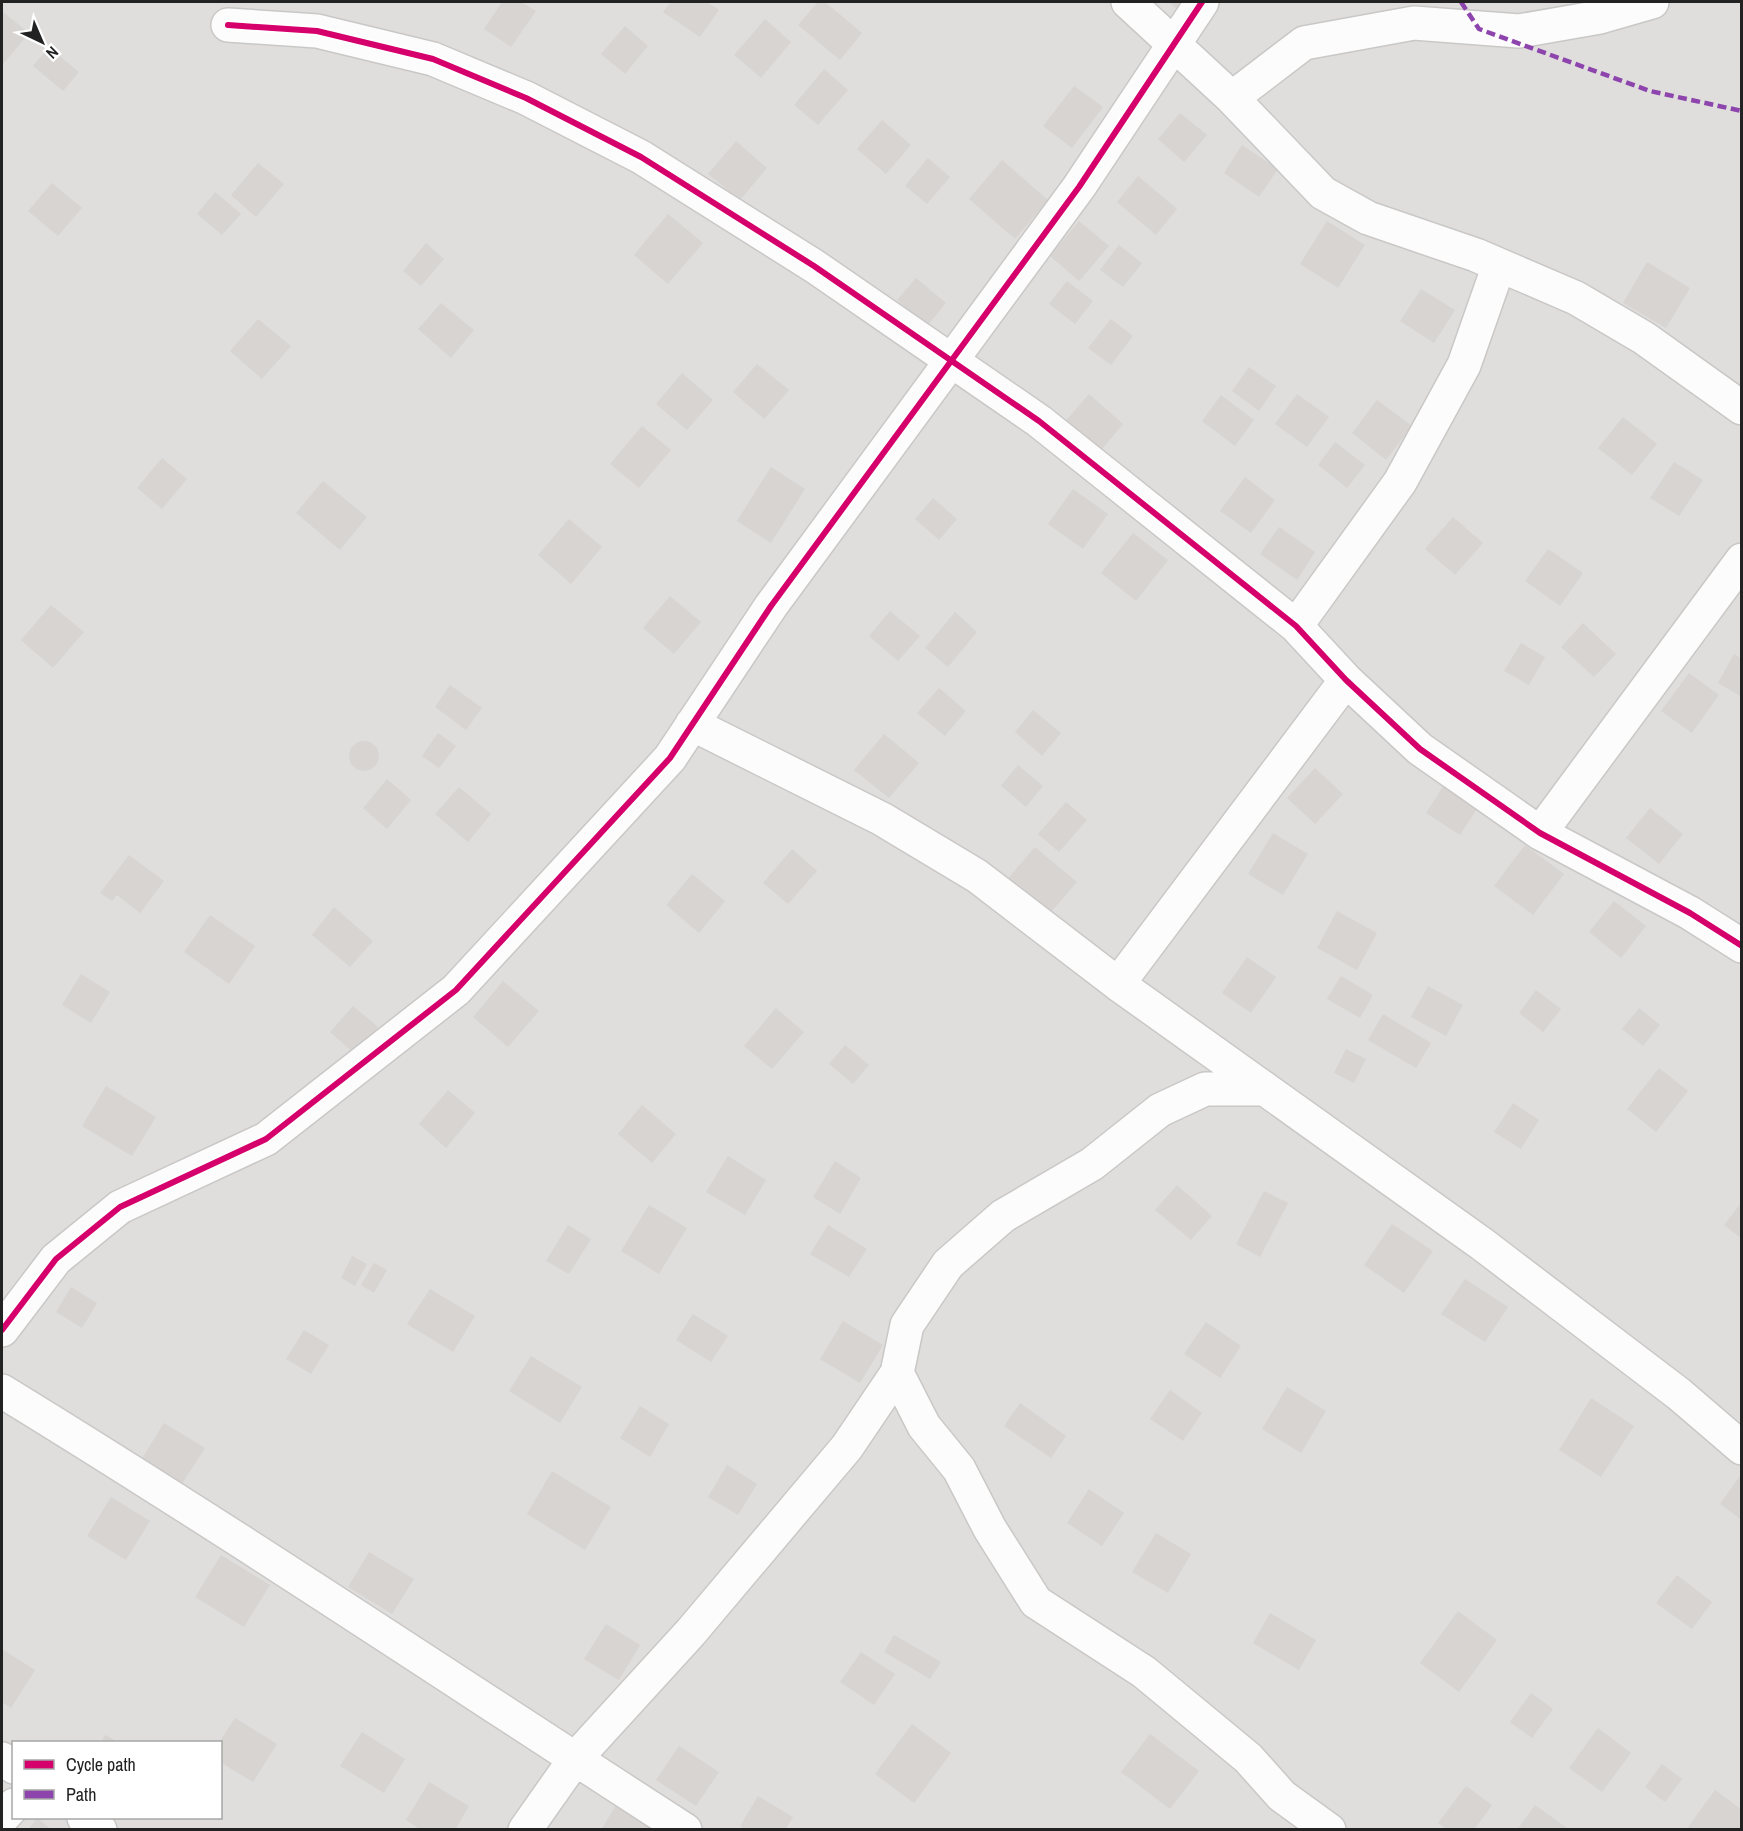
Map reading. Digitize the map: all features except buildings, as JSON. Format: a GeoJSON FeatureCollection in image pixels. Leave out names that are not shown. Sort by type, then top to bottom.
{"type":"FeatureCollection","features":[{"type":"Feature","properties":{"kind":"street"},"geometry":{"type":"LineString","coordinates":[[1128,2],[1232,98],[1323,193],[1368,218],[1499,265],[1586,304],[1644,338],[1742,408]]}},
{"type":"Feature","properties":{"kind":"street"},"geometry":{"type":"LineString","coordinates":[[2,1330],[56,1260],[120,1207],[266,1139],[456,990],[670,758],[771,606],[1079,187],[1202,2]]}},
{"type":"Feature","properties":{"kind":"street"},"geometry":{"type":"LineString","coordinates":[[1232,98],[1304,43],[1414,23],[1520,31],[1600,17],[1652,2]]}},
{"type":"Feature","properties":{"kind":"street"},"geometry":{"type":"LineString","coordinates":[[228,24],[316,31],[433,59],[526,98],[641,157],[814,266],[1039,420],[1296,626],[1346,680],[1420,749],[1540,833],[1690,913],[1742,946]]}},
{"type":"Feature","properties":{"kind":"street"},"geometry":{"type":"LineString","coordinates":[[1296,626],[1400,482],[1464,365],[1499,265]]}},
{"type":"Feature","properties":{"kind":"street"},"geometry":{"type":"LineString","coordinates":[[1540,833],[1742,560]]}},
{"type":"Feature","properties":{"kind":"street"},"geometry":{"type":"LineString","coordinates":[[1118,984],[1346,680]]}},
{"type":"Feature","properties":{"kind":"street"},"geometry":{"type":"LineString","coordinates":[[692,724],[882,819],[977,876],[1118,984],[1482,1244],[1679,1394],[1742,1448]]}},
{"type":"Feature","properties":{"kind":"street"},"geometry":{"type":"LineString","coordinates":[[525,1830],[575,1759],[691,1632],[848,1447],[897,1372],[907,1325],[948,1264],[1003,1216],[1092,1164],[1160,1110],[1205,1089],[1264,1089]]}},
{"type":"Feature","properties":{"kind":"street"},"geometry":{"type":"LineString","coordinates":[[897,1372],[924,1426],[959,1469],[990,1529],[1036,1602],[1144,1672],[1248,1758],[1282,1796],[1329,1830]]}},
{"type":"Feature","properties":{"kind":"street"},"geometry":{"type":"LineString","coordinates":[[2,1391],[158,1486],[685,1830]]}},
{"type":"Feature","properties":{"kind":"street"},"geometry":{"type":"LineString","coordinates":[[85,1819],[100,1830]]}},
{"type":"Feature","properties":{"kind":"shaded area"},"geometry":{"type":"Polygon","coordinates":[[[2,2],[1741,2],[1741,1829],[2,1830],[2,2]]]}},
{"type":"Feature","properties":{"kind":"marked path"},"geometry":{"type":"LineString","coordinates":[[1461,2],[1479,29],[1650,91],[1742,111]]}},
{"type":"Feature","properties":{"kind":"cycle path"},"geometry":{"type":"LineString","coordinates":[[2,1330],[56,1259],[120,1207],[266,1139],[456,990],[670,758],[771,606],[1079,187],[1202,2]]}},
{"type":"Feature","properties":{"kind":"cycle path"},"geometry":{"type":"LineString","coordinates":[[228,25],[317,31],[433,59],[526,98],[641,157],[814,266],[1039,421],[1296,626],[1346,680],[1420,749],[1540,833],[1690,913],[1742,946]]}}]}
